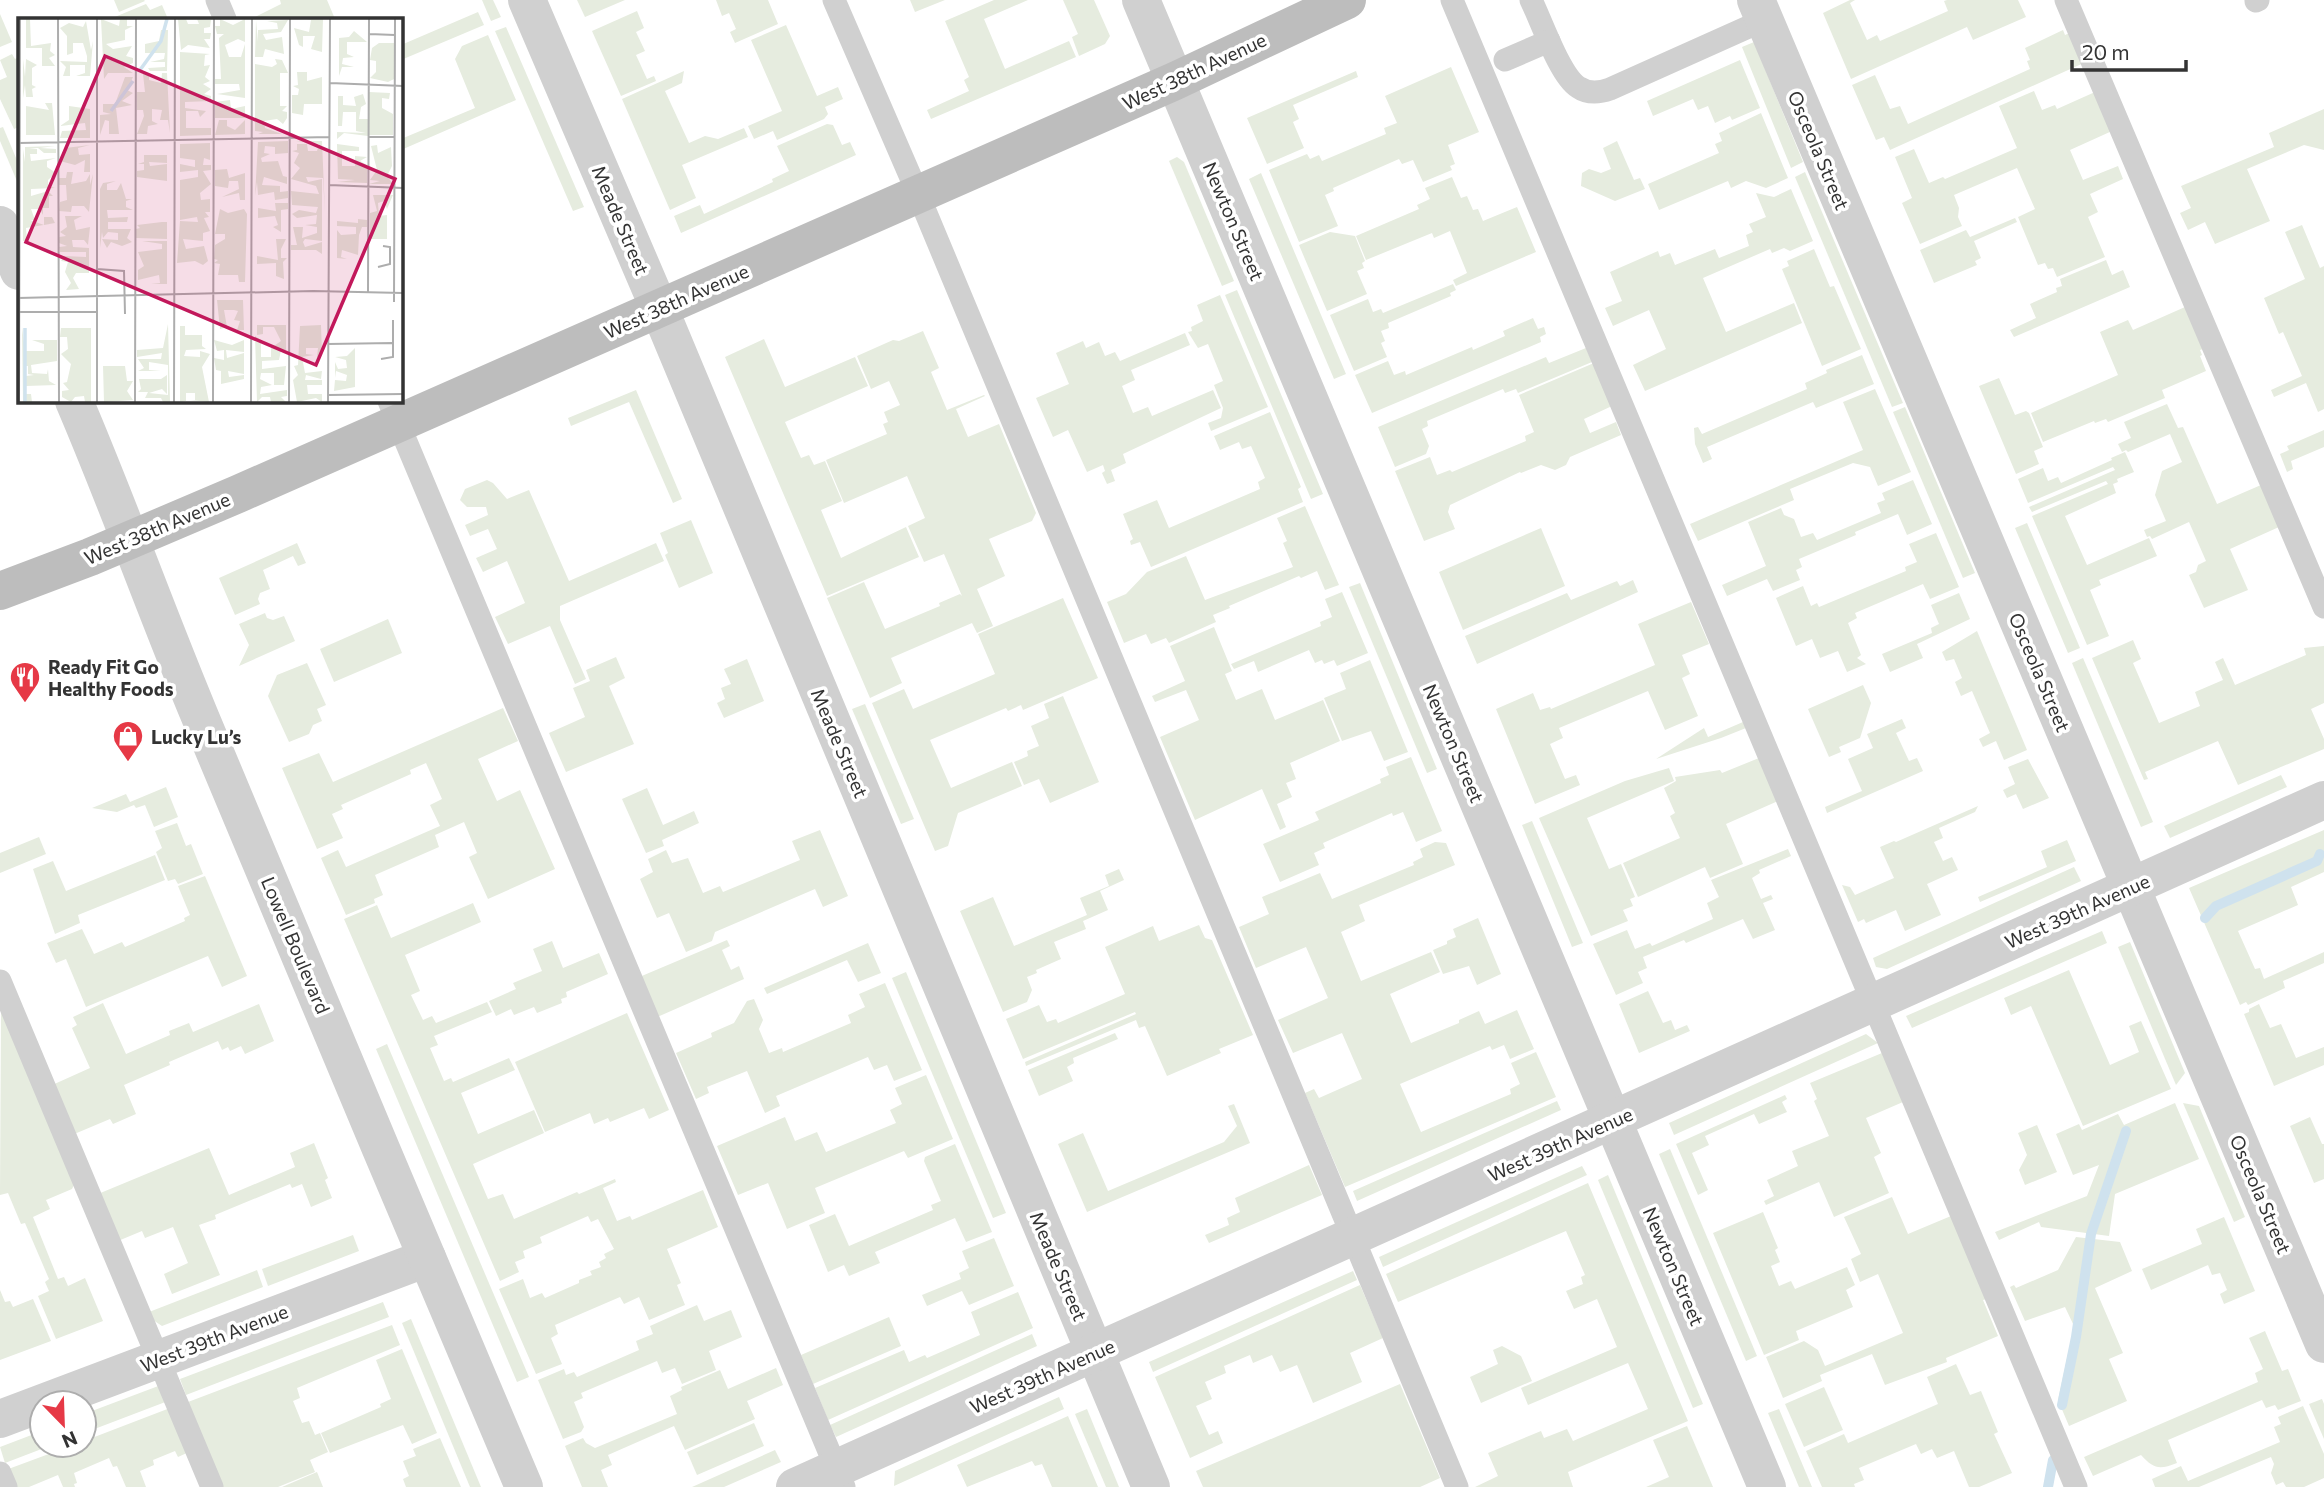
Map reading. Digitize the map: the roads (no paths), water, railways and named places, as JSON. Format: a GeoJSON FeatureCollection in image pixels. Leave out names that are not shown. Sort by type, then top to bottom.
{"type":"FeatureCollection","features":[{"type":"Feature","properties":{"kind":"main road","name":"West 38th Avenue"},"geometry":{"type":"LineString","coordinates":[[0,591],[130,540],[394,412],[659,308],[1175,80],[1347,0]]}},
{"type":"Feature","properties":{"kind":"street","name":"Meade Street"},"geometry":{"type":"LineString","coordinates":[[527,0],[659,308],[1151,1487]]}},
{"type":"Feature","properties":{"kind":"street","name":"Newton Street"},"geometry":{"type":"LineString","coordinates":[[1141,0],[1767,1487]]}},
{"type":"Feature","properties":{"kind":"street","name":"Osceola Street"},"geometry":{"type":"LineString","coordinates":[[1760,10],[2324,1343]]}},
{"type":"Feature","properties":{"kind":"street"},"geometry":{"type":"LineString","coordinates":[[0,225],[18,269]]}},
{"type":"Feature","properties":{"kind":"street","name":"Lowell Boulevard"},"geometry":{"type":"LineString","coordinates":[[74,402],[108,481],[152,602],[524,1487]]}},
{"type":"Feature","properties":{"kind":"street","name":"West 39th Avenue"},"geometry":{"type":"LineString","coordinates":[[795,1487],[840,1478],[1095,1353],[2324,800]]}},
{"type":"Feature","properties":{"kind":"street","name":"West 39th Avenue"},"geometry":{"type":"LineString","coordinates":[[0,1419],[427,1258]]}},
{"type":"Feature","properties":{"kind":"lane"},"geometry":{"type":"LineString","coordinates":[[217,0],[225,18]]}},
{"type":"Feature","properties":{"kind":"lane"},"geometry":{"type":"LineString","coordinates":[[834,0],[918,194],[1457,1487]]}},
{"type":"Feature","properties":{"kind":"lane"},"geometry":{"type":"LineString","coordinates":[[1452,0],[2076,1487]]}},
{"type":"Feature","properties":{"kind":"lane"},"geometry":{"type":"LineString","coordinates":[[1531,0],[1568,79],[1576,86],[1594,92],[1610,89],[1760,10]]}},
{"type":"Feature","properties":{"kind":"lane"},"geometry":{"type":"LineString","coordinates":[[2066,0],[2324,607]]}},
{"type":"Feature","properties":{"kind":"lane"},"geometry":{"type":"LineString","coordinates":[[1505,60],[1549,41]]}},
{"type":"Feature","properties":{"kind":"lane"},"geometry":{"type":"LineString","coordinates":[[394,412],[840,1478]]}},
{"type":"Feature","properties":{"kind":"lane"},"geometry":{"type":"LineString","coordinates":[[0,981],[212,1487]]}},
{"type":"Feature","properties":{"kind":"lane"},"geometry":{"type":"LineString","coordinates":[[0,1473],[6,1487]]}},
{"type":"Feature","properties":{"kind":"waterway"},"geometry":{"type":"LineString","coordinates":[[2205,918],[2216,906],[2317,861],[2320,854]]}},
{"type":"Feature","properties":{"kind":"waterway"},"geometry":{"type":"LineString","coordinates":[[2062,1405],[2076,1337],[2091,1234],[2126,1131]]}},
{"type":"Feature","properties":{"kind":"waterway"},"geometry":{"type":"LineString","coordinates":[[2048,1487],[2053,1460]]}},
{"type":"Feature","properties":{"kind":"place","name":"Ready Fit Go Healthy Foods"},"geometry":{"type":"Point","coordinates":[25,704]}},
{"type":"Feature","properties":{"kind":"place","name":"Lucky Lu’s"},"geometry":{"type":"Point","coordinates":[128,763]}}]}
